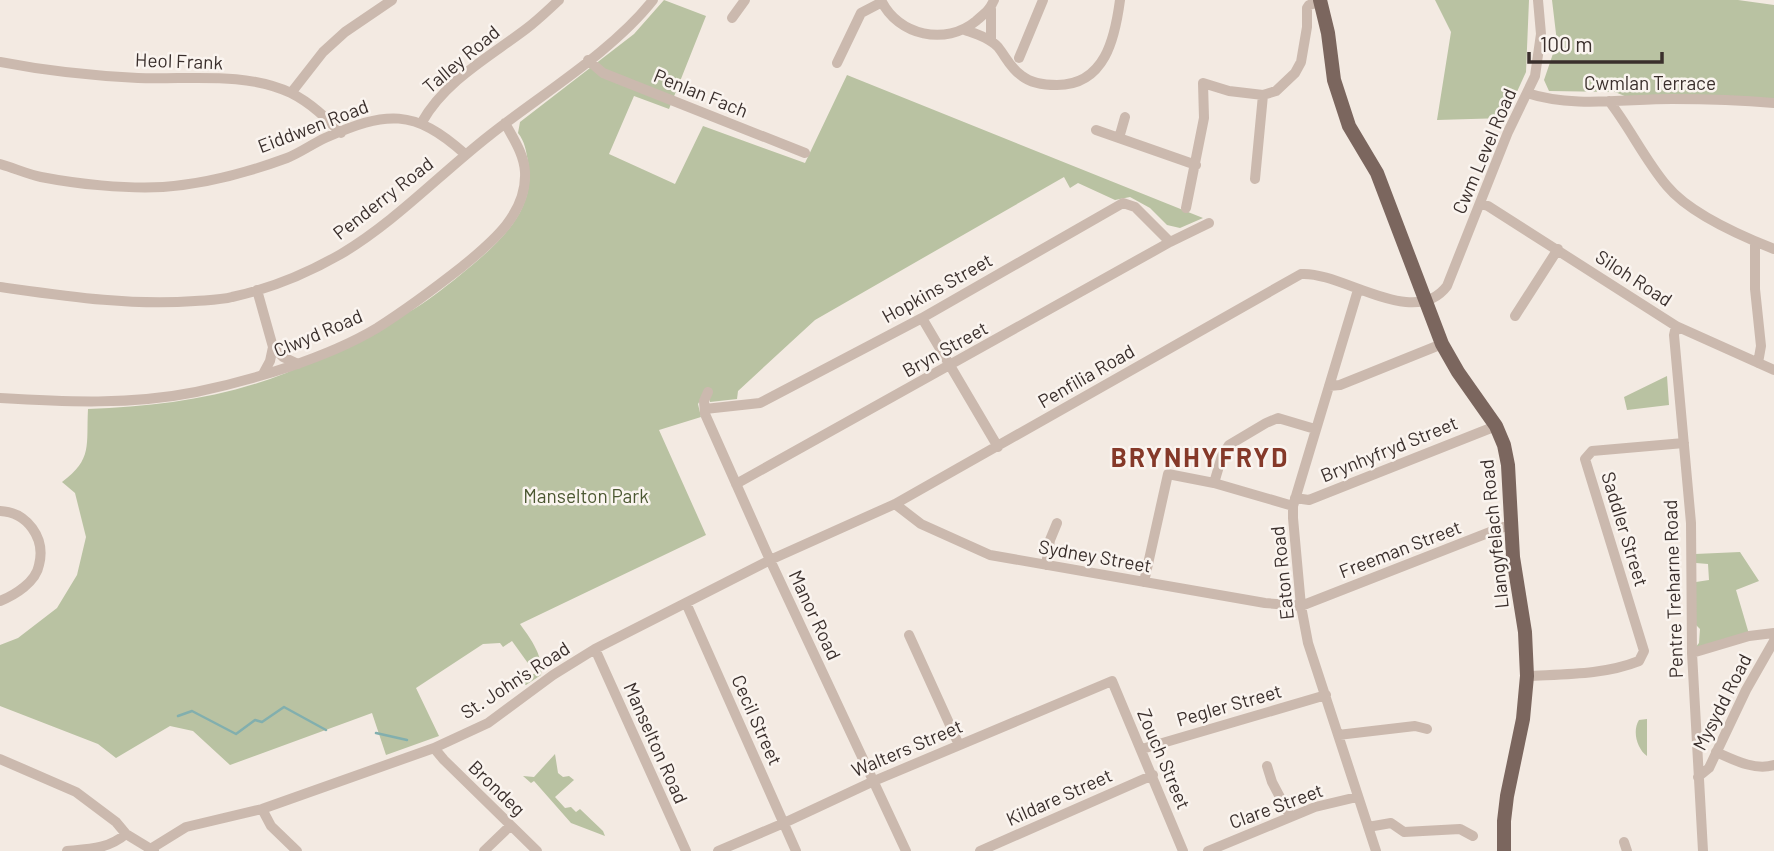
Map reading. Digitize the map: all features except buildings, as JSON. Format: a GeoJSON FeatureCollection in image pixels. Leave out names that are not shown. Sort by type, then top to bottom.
{"type":"FeatureCollection","features":[{"type":"Feature","properties":{"kind":"main road","name":"Llangyfelach Road"},"geometry":{"type":"LineString","coordinates":[[1321,1],[1334,80],[1349,127],[1377,173],[1442,344],[1496,426],[1504,445],[1513,527],[1513,557],[1525,632],[1527,676],[1523,719],[1507,796],[1504,851]]}},
{"type":"Feature","properties":{"kind":"street"},"geometry":{"type":"LineString","coordinates":[[291,93],[323,52],[345,32],[392,0]]}},
{"type":"Feature","properties":{"kind":"street","name":"Talley Road"},"geometry":{"type":"LineString","coordinates":[[422,122],[431,106],[450,86],[559,0]]}},
{"type":"Feature","properties":{"kind":"street","name":"Penderry Road"},"geometry":{"type":"LineString","coordinates":[[0,287],[155,304],[230,298],[301,274],[341,254],[378,228],[465,154],[588,60],[641,16],[653,0]]}},
{"type":"Feature","properties":{"kind":"street"},"geometry":{"type":"LineString","coordinates":[[732,18],[745,0]]}},
{"type":"Feature","properties":{"kind":"street"},"geometry":{"type":"LineString","coordinates":[[1019,58],[1019,44],[1043,0]]}},
{"type":"Feature","properties":{"kind":"street"},"geometry":{"type":"LineString","coordinates":[[965,30],[991,41],[1024,78],[1043,85],[1064,85],[1082,80],[1098,69],[1111,47],[1120,0]]}},
{"type":"Feature","properties":{"kind":"street","name":"Cwm Level Road"},"geometry":{"type":"LineString","coordinates":[[1425,302],[1440,295],[1447,286],[1508,132],[1535,76],[1541,48],[1538,0]]}},
{"type":"Feature","properties":{"kind":"street"},"geometry":{"type":"LineString","coordinates":[[837,64],[861,13],[882,1],[896,21],[929,35],[965,30],[992,4]]}},
{"type":"Feature","properties":{"kind":"street"},"geometry":{"type":"LineString","coordinates":[[1186,208],[1204,118],[1203,83],[1263,95],[1276,92],[1295,73],[1301,62],[1307,8],[1321,1]]}},
{"type":"Feature","properties":{"kind":"street"},"geometry":{"type":"LineString","coordinates":[[991,41],[992,4]]}},
{"type":"Feature","properties":{"kind":"street","name":"Penlan Fach"},"geometry":{"type":"LineString","coordinates":[[588,60],[603,73],[805,153]]}},
{"type":"Feature","properties":{"kind":"street","name":"Heol Frank"},"geometry":{"type":"LineString","coordinates":[[0,62],[134,77],[195,77],[268,85],[291,93],[322,113],[341,133]]}},
{"type":"Feature","properties":{"kind":"street","name":"Cwmlan Terrace"},"geometry":{"type":"LineString","coordinates":[[1527,93],[1542,98],[1609,102],[1671,99],[1774,103]]}},
{"type":"Feature","properties":{"kind":"street"},"geometry":{"type":"LineString","coordinates":[[1255,178],[1263,95]]}},
{"type":"Feature","properties":{"kind":"street"},"geometry":{"type":"LineString","coordinates":[[1609,102],[1667,187],[1688,205],[1755,242],[1774,249]]}},
{"type":"Feature","properties":{"kind":"street"},"geometry":{"type":"LineString","coordinates":[[1119,138],[1125,117]]}},
{"type":"Feature","properties":{"kind":"street","name":"Eiddwen Road"},"geometry":{"type":"LineString","coordinates":[[0,164],[52,178],[99,184],[163,187],[217,178],[288,158],[366,122],[384,118],[422,122],[444,135],[465,154]]}},
{"type":"Feature","properties":{"kind":"street","name":"Clwyd Road"},"geometry":{"type":"LineString","coordinates":[[0,398],[87,403],[126,402],[198,392],[298,364],[375,329],[430,292],[489,244],[514,216],[522,197],[525,172],[519,148],[505,123]]}},
{"type":"Feature","properties":{"kind":"street"},"geometry":{"type":"LineString","coordinates":[[1096,130],[1196,164]]}},
{"type":"Feature","properties":{"kind":"street","name":"Hopkins Street"},"geometry":{"type":"LineString","coordinates":[[705,409],[760,403],[922,318],[1123,203],[1135,207],[1170,242]]}},
{"type":"Feature","properties":{"kind":"street","name":"Siloh Road"},"geometry":{"type":"LineString","coordinates":[[1481,204],[1558,249],[1676,326],[1774,370]]}},
{"type":"Feature","properties":{"kind":"street","name":"Bryn Street"},"geometry":{"type":"LineString","coordinates":[[736,484],[1170,242],[1209,223]]}},
{"type":"Feature","properties":{"kind":"street"},"geometry":{"type":"LineString","coordinates":[[1755,242],[1755,289],[1761,346],[1758,363]]}},
{"type":"Feature","properties":{"kind":"street"},"geometry":{"type":"LineString","coordinates":[[1515,316],[1558,249]]}},
{"type":"Feature","properties":{"kind":"street","name":"Penfilia Road"},"geometry":{"type":"LineString","coordinates":[[770,560],[895,504],[1301,274],[1315,273],[1358,290],[1402,301],[1425,302]]}},
{"type":"Feature","properties":{"kind":"street"},"geometry":{"type":"LineString","coordinates":[[257,290],[273,347],[263,374]]}},
{"type":"Feature","properties":{"kind":"street","name":"Eaton Road"},"geometry":{"type":"LineString","coordinates":[[1358,290],[1294,502],[1301,606],[1308,643],[1376,851]]}},
{"type":"Feature","properties":{"kind":"street"},"geometry":{"type":"LineString","coordinates":[[922,318],[998,447]]}},
{"type":"Feature","properties":{"kind":"street","name":"Pentre Treharne Road"},"geometry":{"type":"LineString","coordinates":[[1676,326],[1674,335],[1691,523],[1692,653],[1703,851]]}},
{"type":"Feature","properties":{"kind":"street"},"geometry":{"type":"LineString","coordinates":[[1329,386],[1340,385],[1442,344]]}},
{"type":"Feature","properties":{"kind":"street"},"geometry":{"type":"LineString","coordinates":[[273,347],[283,357],[298,364]]}},
{"type":"Feature","properties":{"kind":"street"},"geometry":{"type":"LineString","coordinates":[[705,409],[705,395],[708,392]]}},
{"type":"Feature","properties":{"kind":"street","name":"Manor Road"},"geometry":{"type":"LineString","coordinates":[[705,409],[770,560],[906,851]]}},
{"type":"Feature","properties":{"kind":"street"},"geometry":{"type":"LineString","coordinates":[[1214,483],[1222,456],[1229,445],[1266,423],[1278,418],[1315,429]]}},
{"type":"Feature","properties":{"kind":"street","name":"Brynhyfryd Street"},"geometry":{"type":"LineString","coordinates":[[1294,502],[1309,500],[1496,426]]}},
{"type":"Feature","properties":{"kind":"street","name":"Saddler Street"},"geometry":{"type":"LineString","coordinates":[[1527,676],[1577,674],[1624,667],[1639,661],[1644,650],[1585,459],[1592,451],[1684,443]]}},
{"type":"Feature","properties":{"kind":"street"},"geometry":{"type":"LineString","coordinates":[[1144,582],[1168,474],[1294,502]]}},
{"type":"Feature","properties":{"kind":"street","name":"Sydney Street"},"geometry":{"type":"LineString","coordinates":[[895,504],[921,524],[990,555],[1265,603],[1301,606]]}},
{"type":"Feature","properties":{"kind":"street"},"geometry":{"type":"LineString","coordinates":[[0,510],[10,511],[27,520],[37,536],[40,551],[39,567],[27,585],[0,601]]}},
{"type":"Feature","properties":{"kind":"street"},"geometry":{"type":"LineString","coordinates":[[1046,565],[1050,540],[1057,523]]}},
{"type":"Feature","properties":{"kind":"street","name":"Freeman Street"},"geometry":{"type":"LineString","coordinates":[[1301,606],[1503,527],[1513,527]]}},
{"type":"Feature","properties":{"kind":"street","name":"St. John's Road"},"geometry":{"type":"LineString","coordinates":[[153,849],[186,827],[262,809],[434,748],[488,723],[553,675],[595,649],[770,560]]}},
{"type":"Feature","properties":{"kind":"street","name":"Cecil Street"},"geometry":{"type":"LineString","coordinates":[[686,603],[796,851]]}},
{"type":"Feature","properties":{"kind":"street"},"geometry":{"type":"LineString","coordinates":[[1692,653],[1749,636],[1774,633]]}},
{"type":"Feature","properties":{"kind":"street"},"geometry":{"type":"LineString","coordinates":[[909,635],[959,745]]}},
{"type":"Feature","properties":{"kind":"street","name":"Mysydd Road"},"geometry":{"type":"LineString","coordinates":[[1698,777],[1705,773],[1746,690],[1774,641]]}},
{"type":"Feature","properties":{"kind":"street","name":"Manselton Road"},"geometry":{"type":"LineString","coordinates":[[595,649],[687,851]]}},
{"type":"Feature","properties":{"kind":"street","name":"Walters Street"},"geometry":{"type":"LineString","coordinates":[[718,851],[874,780],[1112,681]]}},
{"type":"Feature","properties":{"kind":"street","name":"Zouch Street"},"geometry":{"type":"LineString","coordinates":[[1112,681],[1183,851]]}},
{"type":"Feature","properties":{"kind":"street","name":"Pegler Street"},"geometry":{"type":"LineString","coordinates":[[1142,749],[1326,695]]}},
{"type":"Feature","properties":{"kind":"street"},"geometry":{"type":"LineString","coordinates":[[1338,735],[1415,726],[1427,729]]}},
{"type":"Feature","properties":{"kind":"street","name":"Brondeg"},"geometry":{"type":"LineString","coordinates":[[434,748],[537,851]]}},
{"type":"Feature","properties":{"kind":"street"},"geometry":{"type":"LineString","coordinates":[[1716,752],[1763,768],[1774,765]]}},
{"type":"Feature","properties":{"kind":"street"},"geometry":{"type":"LineString","coordinates":[[0,759],[76,792],[116,822],[126,834],[153,849]]}},
{"type":"Feature","properties":{"kind":"street"},"geometry":{"type":"LineString","coordinates":[[1267,766],[1272,782],[1290,816]]}},
{"type":"Feature","properties":{"kind":"street","name":"Kildare Street"},"geometry":{"type":"LineString","coordinates":[[980,851],[1153,775]]}},
{"type":"Feature","properties":{"kind":"street","name":"Clare Street"},"geometry":{"type":"LineString","coordinates":[[1208,851],[1290,816],[1357,797]]}},
{"type":"Feature","properties":{"kind":"street"},"geometry":{"type":"LineString","coordinates":[[262,809],[271,826],[297,851]]}},
{"type":"Feature","properties":{"kind":"street"},"geometry":{"type":"LineString","coordinates":[[1368,827],[1385,822],[1398,826],[1404,832],[1462,824],[1473,836]]}},
{"type":"Feature","properties":{"kind":"street"},"geometry":{"type":"LineString","coordinates":[[484,851],[510,826]]}},
{"type":"Feature","properties":{"kind":"street"},"geometry":{"type":"LineString","coordinates":[[67,851],[99,849],[115,843],[126,834]]}},
{"type":"Feature","properties":{"kind":"street"},"geometry":{"type":"LineString","coordinates":[[1236,838],[1241,851]]}},
{"type":"Feature","properties":{"kind":"green space","name":"Manselton Park"},"geometry":{"type":"Polygon","coordinates":[[[664,0],[706,16],[669,109],[634,96],[609,154],[675,184],[703,126],[805,163],[847,75],[1203,218],[1180,228],[1167,225],[1150,208],[1130,197],[1115,200],[1078,183],[1070,188],[1064,177],[815,320],[738,391],[737,399],[710,402],[708,387],[698,404],[701,417],[659,430],[706,535],[520,624],[535,648],[541,668],[541,675],[526,685],[521,683],[535,673],[512,641],[503,647],[500,643],[483,644],[416,688],[439,736],[386,755],[372,713],[230,765],[193,731],[170,726],[116,758],[98,744],[0,706],[0,645],[18,638],[57,608],[77,575],[86,537],[75,493],[62,482],[79,466],[86,450],[88,409],[188,400],[262,382],[302,366],[398,318],[427,300],[490,249],[513,224],[521,210],[529,179],[526,150],[518,133],[520,122],[634,34],[664,0]]]}},
{"type":"Feature","properties":{"kind":"green space"},"geometry":{"type":"Polygon","coordinates":[[[1435,0],[1529,0],[1526,72],[1505,118],[1437,120],[1451,32],[1435,0]]]}},
{"type":"Feature","properties":{"kind":"green space"},"geometry":{"type":"Polygon","coordinates":[[[1552,0],[1738,0],[1774,5],[1774,101],[1627,97],[1615,92],[1549,91],[1544,80],[1557,42],[1552,0]]]}},
{"type":"Feature","properties":{"kind":"green space"},"geometry":{"type":"Polygon","coordinates":[[[1667,376],[1669,405],[1627,410],[1624,397],[1667,376]]]}},
{"type":"Feature","properties":{"kind":"green space"},"geometry":{"type":"Polygon","coordinates":[[[1740,552],[1759,581],[1736,590],[1749,634],[1695,648],[1699,643],[1700,629],[1696,625],[1696,582],[1709,580],[1708,564],[1696,563],[1695,554],[1740,552]]]}},
{"type":"Feature","properties":{"kind":"green space"},"geometry":{"type":"Polygon","coordinates":[[[1647,719],[1647,756],[1641,749],[1636,734],[1639,720],[1647,719]]]}},
{"type":"Feature","properties":{"kind":"green space"},"geometry":{"type":"Polygon","coordinates":[[[555,754],[558,773],[574,780],[555,797],[565,808],[571,807],[576,812],[580,809],[605,836],[571,823],[534,781],[531,783],[523,776],[534,777],[555,754]]]}},
{"type":"Feature","properties":{"kind":"waterway"},"geometry":{"type":"LineString","coordinates":[[178,716],[192,711],[236,734],[255,720],[262,722],[284,707],[326,730]]}},
{"type":"Feature","properties":{"kind":"waterway"},"geometry":{"type":"LineString","coordinates":[[376,733],[407,740]]}},
{"type":"Feature","properties":{"kind":"district","name":"BRYNHYFRYD"},"geometry":{"type":"Point","coordinates":[1200,458]}}]}
